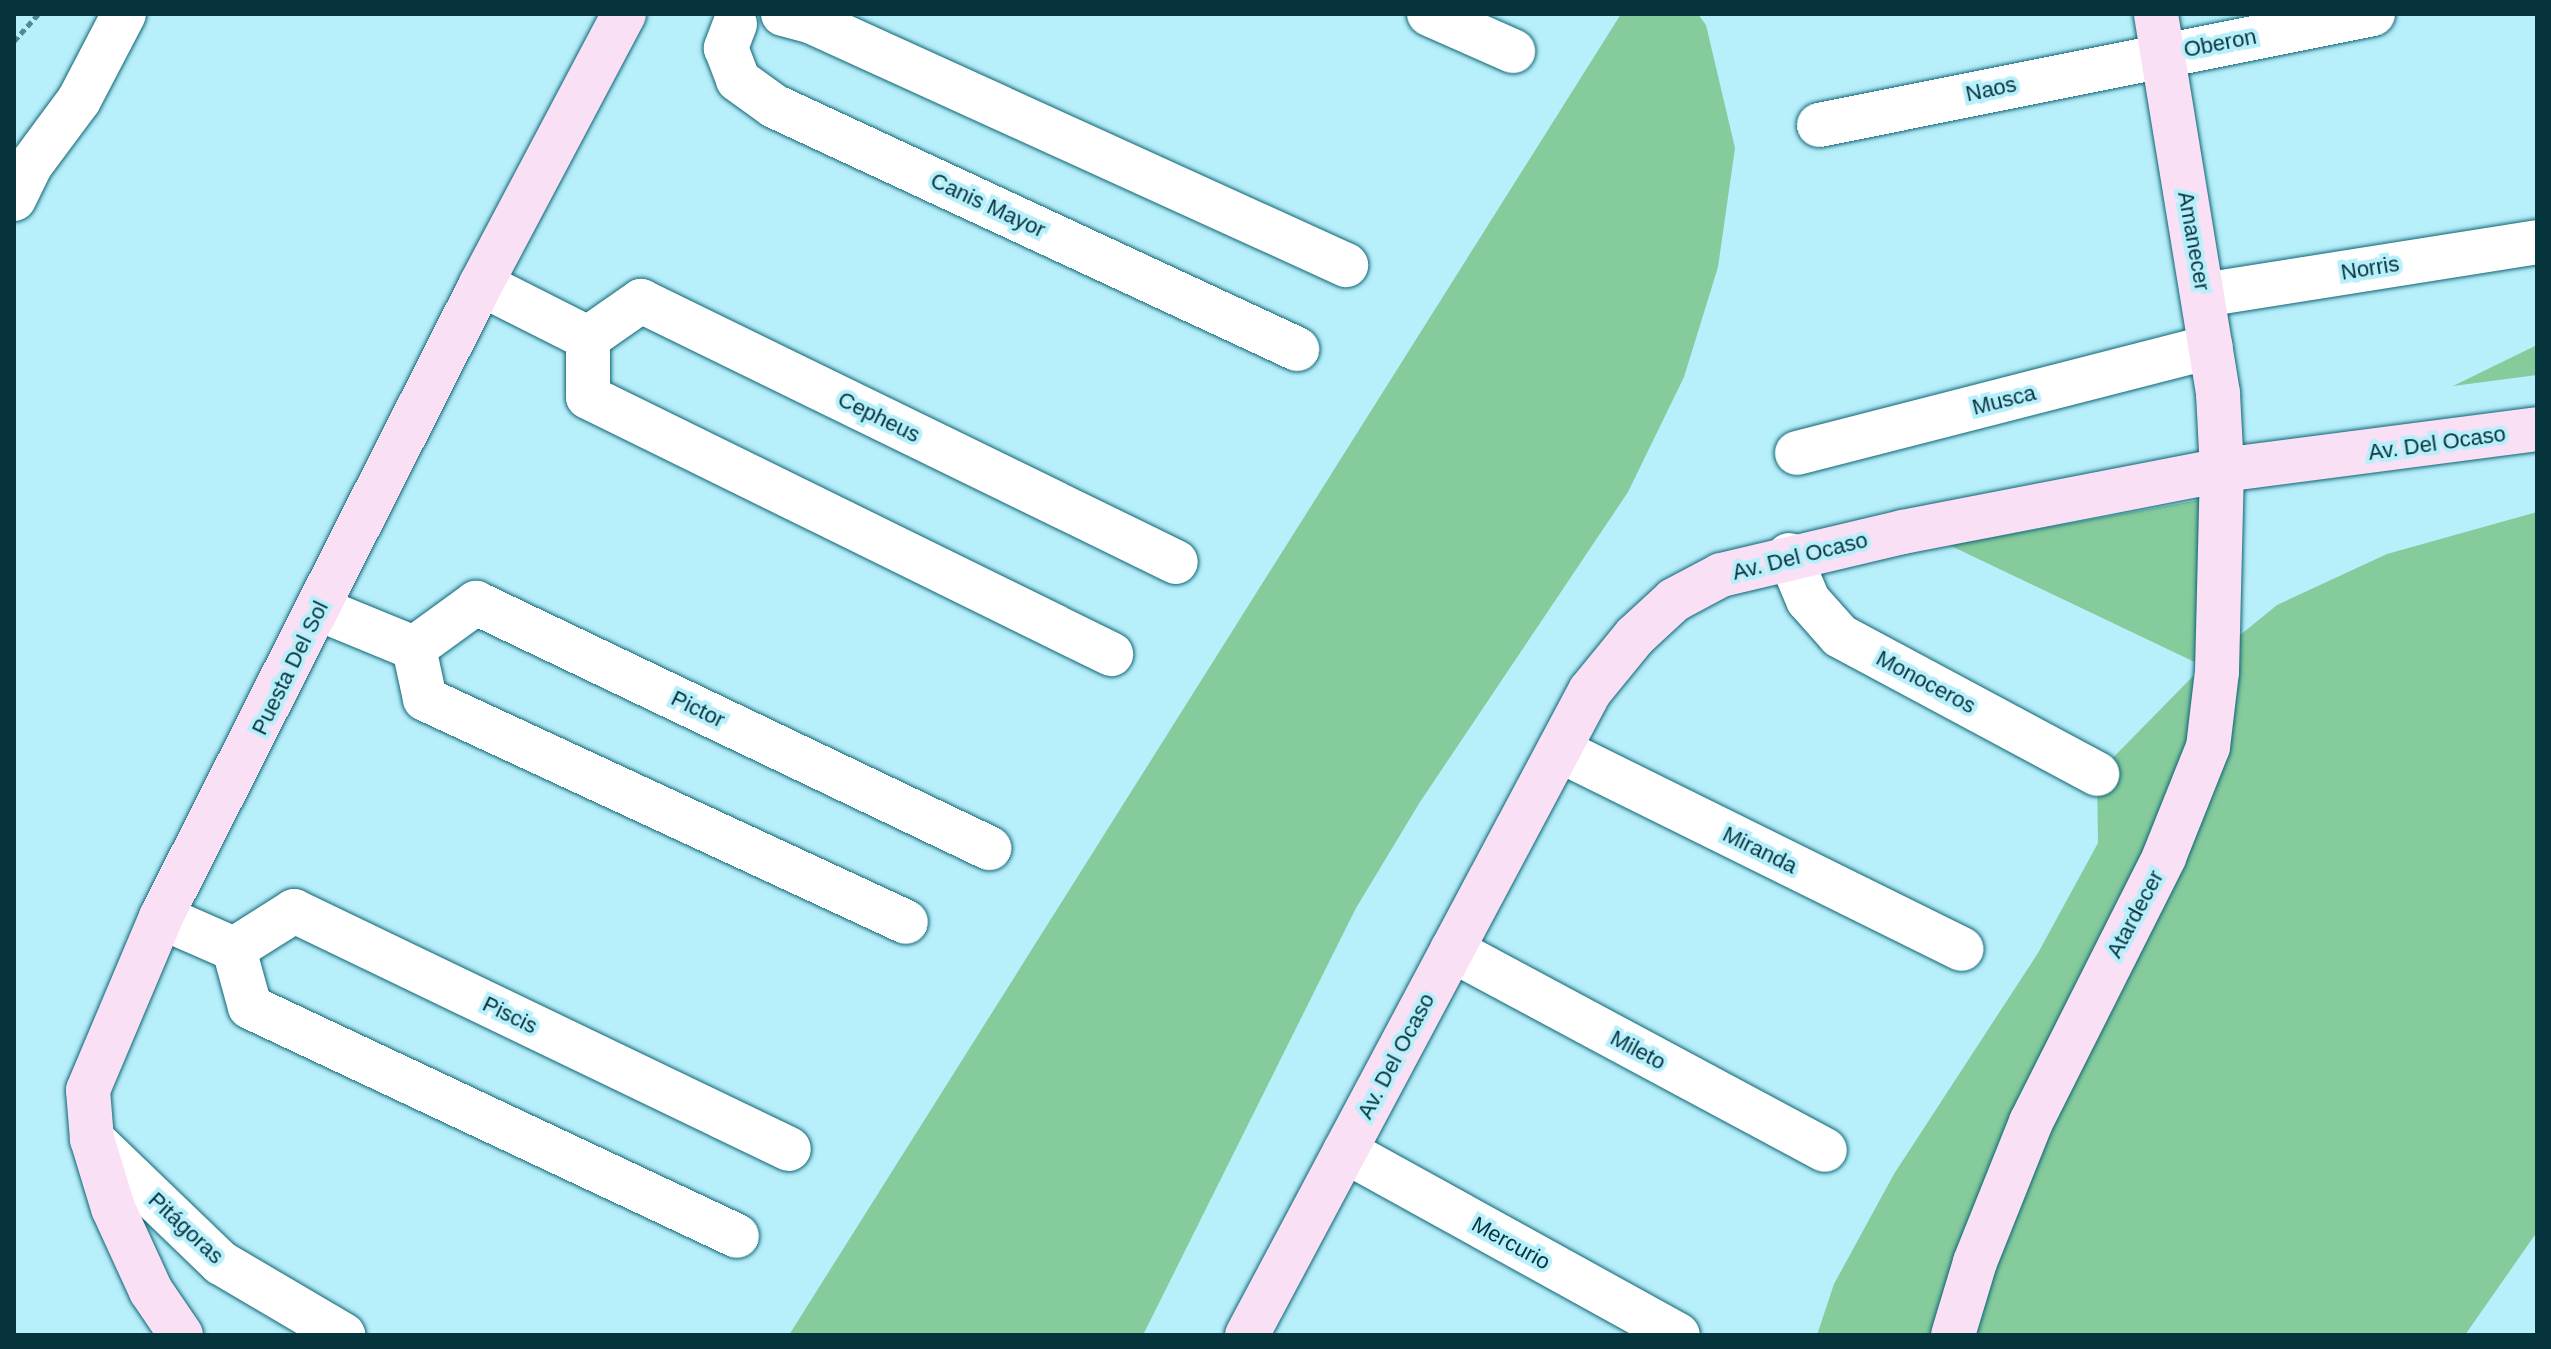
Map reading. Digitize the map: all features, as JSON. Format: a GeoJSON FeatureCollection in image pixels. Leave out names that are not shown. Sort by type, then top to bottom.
{"type":"FeatureCollection","features":[{"type":"Feature","properties":{"kind":"street"},"geometry":{"type":"LineString","coordinates":[[14,199],[30,166],[79,100],[124,14]]}},
{"type":"Feature","properties":{"kind":"street","name":"Puesta Del Sol"},"geometry":{"type":"LineString","coordinates":[[181,1335],[145,1277],[113,1208],[92,1139],[88,1090],[161,917],[481,284],[624,14]]}},
{"type":"Feature","properties":{"kind":"street"},"geometry":{"type":"LineString","coordinates":[[783,14],[812,22],[1346,265]]}},
{"type":"Feature","properties":{"kind":"street"},"geometry":{"type":"LineString","coordinates":[[1429,14],[1513,51]]}},
{"type":"Feature","properties":{"kind":"street","name":"Oberon"},"geometry":{"type":"LineString","coordinates":[[2159,34],[2373,14]]}},
{"type":"Feature","properties":{"kind":"street","name":"Canis Mayor"},"geometry":{"type":"LineString","coordinates":[[731,17],[726,48],[738,80],[774,106],[1297,349]]}},
{"type":"Feature","properties":{"kind":"street","name":"Naos"},"geometry":{"type":"LineString","coordinates":[[1819,125],[2159,34]]}},
{"type":"Feature","properties":{"kind":"street","name":"Amanecer"},"geometry":{"type":"LineString","coordinates":[[2159,34],[2211,347],[2222,470]]}},
{"type":"Feature","properties":{"kind":"street","name":"Norris"},"geometry":{"type":"LineString","coordinates":[[2203,295],[2537,242]]}},
{"type":"Feature","properties":{"kind":"street"},"geometry":{"type":"LineString","coordinates":[[481,284],[588,338],[588,397],[1111,654]]}},
{"type":"Feature","properties":{"kind":"street","name":"Cepheus"},"geometry":{"type":"LineString","coordinates":[[588,338],[641,301],[1176,562]]}},
{"type":"Feature","properties":{"kind":"street","name":"Musca"},"geometry":{"type":"LineString","coordinates":[[1797,453],[2211,347]]}},
{"type":"Feature","properties":{"kind":"street","name":"Av. Del Ocaso"},"geometry":{"type":"LineString","coordinates":[[1247,1335],[1590,691],[1635,636],[1674,600],[1721,575],[1789,555],[2222,470],[2537,429]]}},
{"type":"Feature","properties":{"kind":"street","name":"Atardecer"},"geometry":{"type":"LineString","coordinates":[[1953,1335],[1975,1262],[2031,1122],[2164,857],[2208,747],[2217,672],[2222,470]]}},
{"type":"Feature","properties":{"kind":"street","name":"Monoceros"},"geometry":{"type":"LineString","coordinates":[[1789,555],[1808,600],[1840,636],[2097,774]]}},
{"type":"Feature","properties":{"kind":"street","name":"Pictor"},"geometry":{"type":"LineString","coordinates":[[414,648],[476,603],[989,848]]}},
{"type":"Feature","properties":{"kind":"street"},"geometry":{"type":"LineString","coordinates":[[319,609],[414,648],[425,699],[906,922]]}},
{"type":"Feature","properties":{"kind":"street","name":"Miranda"},"geometry":{"type":"LineString","coordinates":[[1559,750],[1962,949]]}},
{"type":"Feature","properties":{"kind":"street","name":"Piscis"},"geometry":{"type":"LineString","coordinates":[[234,949],[294,911],[789,1149]]}},
{"type":"Feature","properties":{"kind":"street"},"geometry":{"type":"LineString","coordinates":[[161,917],[234,949],[250,1007],[737,1236]]}},
{"type":"Feature","properties":{"kind":"street","name":"Mileto"},"geometry":{"type":"LineString","coordinates":[[1452,950],[1825,1150]]}},
{"type":"Feature","properties":{"kind":"street","name":"Pitágoras"},"geometry":{"type":"LineString","coordinates":[[92,1139],[221,1263],[334,1333]]}},
{"type":"Feature","properties":{"kind":"street","name":"Mercurio"},"geometry":{"type":"LineString","coordinates":[[1345,1151],[1678,1335]]}},
{"type":"Feature","properties":{"kind":"path"},"geometry":{"type":"LineString","coordinates":[[14,41],[38,14]]}},
{"type":"Feature","properties":{"kind":"green space"},"geometry":{"type":"Polygon","coordinates":[[[1621,14],[1698,14],[1706,25],[1735,148],[1718,267],[1684,377],[1628,492],[1420,802],[1356,908],[1143,1335],[789,1335],[1621,14]]]}},
{"type":"Feature","properties":{"kind":"green space"},"geometry":{"type":"Polygon","coordinates":[[[2537,345],[2537,375],[2453,386],[2537,345]]]}},
{"type":"Feature","properties":{"kind":"green space"},"geometry":{"type":"Polygon","coordinates":[[[2221,496],[2218,653],[2277,605],[2387,554],[2537,512],[2537,1232],[2465,1335],[1817,1335],[1834,1284],[1894,1174],[2038,953],[2098,843],[2097,774],[2203,666],[1949,545],[2221,496]]]}}]}
